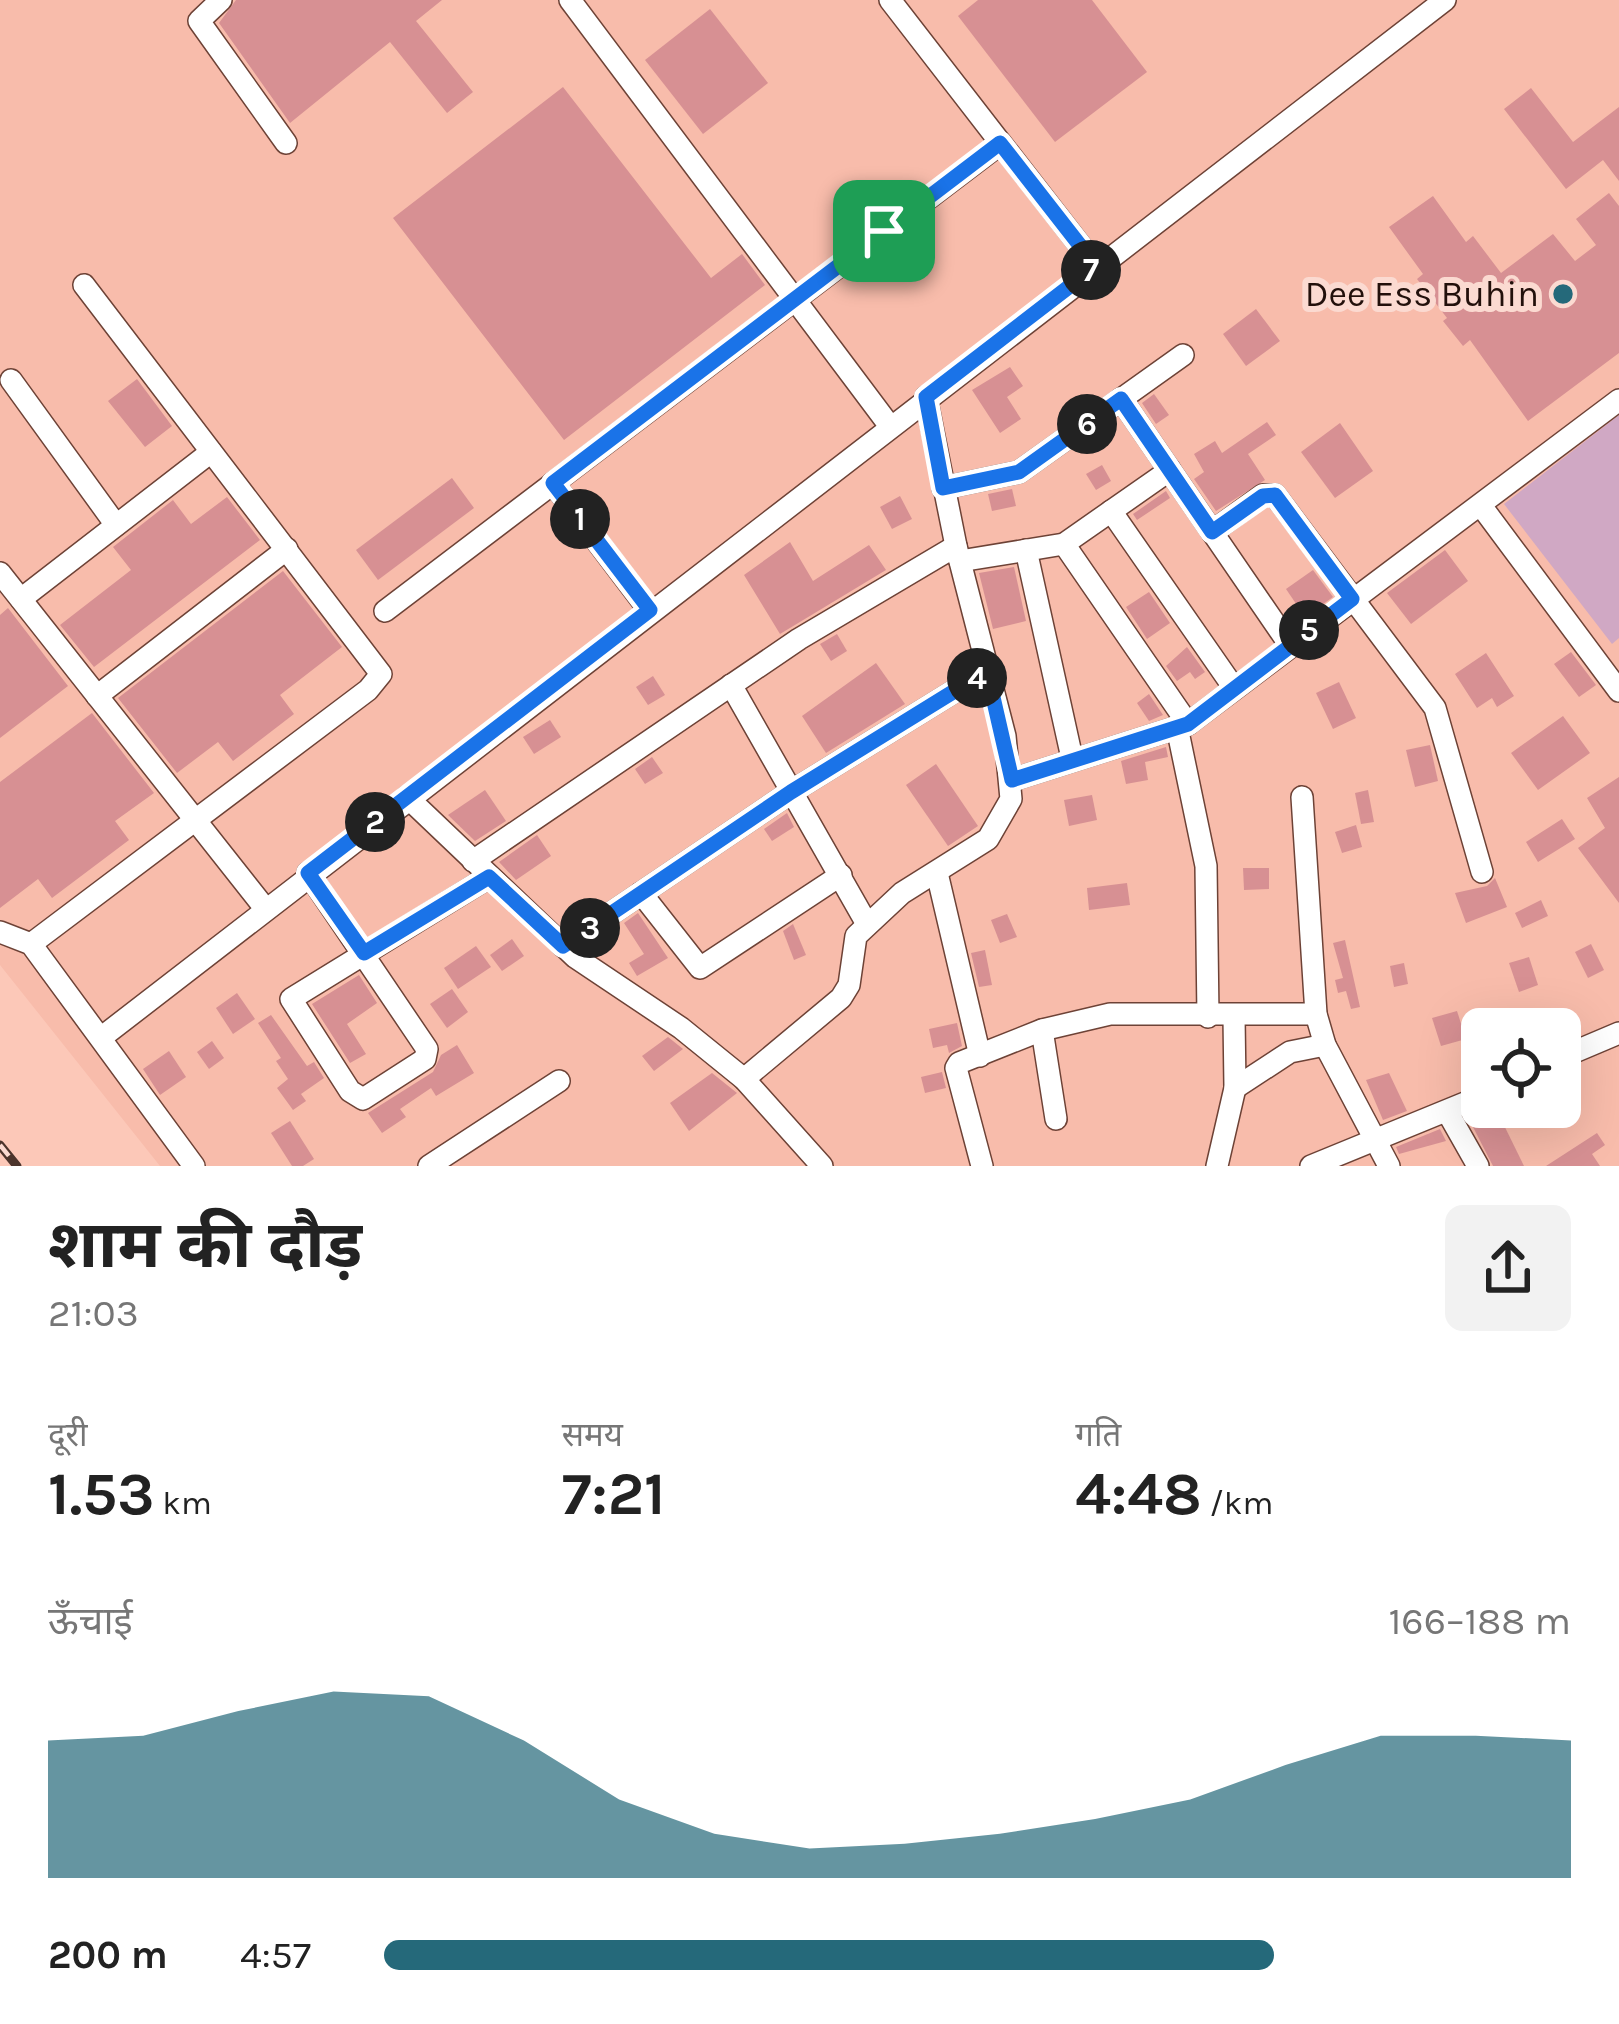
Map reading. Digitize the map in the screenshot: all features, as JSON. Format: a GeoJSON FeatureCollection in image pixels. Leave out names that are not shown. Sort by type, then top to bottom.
{"type":"FeatureCollection","features":[{"type":"Feature","properties":{"kind":"street"},"geometry":{"type":"LineString","coordinates":[[221,0],[200,21],[286,143]]}},
{"type":"Feature","properties":{"kind":"street"},"geometry":{"type":"LineString","coordinates":[[570,0],[791,301],[889,425]]}},
{"type":"Feature","properties":{"kind":"street"},"geometry":{"type":"LineString","coordinates":[[890,0],[1096,266]]}},
{"type":"Feature","properties":{"kind":"street"},"geometry":{"type":"LineString","coordinates":[[102,1037],[308,873],[1445,0]]}},
{"type":"Feature","properties":{"kind":"street"},"geometry":{"type":"LineString","coordinates":[[386,611],[1000,143]]}},
{"type":"Feature","properties":{"kind":"street"},"geometry":{"type":"LineString","coordinates":[[31,944],[368,690],[381,674],[84,285]]}},
{"type":"Feature","properties":{"kind":"street"},"geometry":{"type":"LineString","coordinates":[[943,488],[1019,472],[1184,355]]}},
{"type":"Feature","properties":{"kind":"street"},"geometry":{"type":"LineString","coordinates":[[11,380],[116,525]]}},
{"type":"Feature","properties":{"kind":"street"},"geometry":{"type":"LineString","coordinates":[[744,1079],[841,998],[848,985],[852,944],[867,924],[902,893],[997,828],[1011,799],[1012,780],[926,397]]}},
{"type":"Feature","properties":{"kind":"street"},"geometry":{"type":"LineString","coordinates":[[1121,399],[1289,644]]}},
{"type":"Feature","properties":{"kind":"street"},"geometry":{"type":"LineString","coordinates":[[1012,780],[1183,725],[1482,507],[1619,400]]}},
{"type":"Feature","properties":{"kind":"street"},"geometry":{"type":"LineString","coordinates":[[21,599],[211,452]]}},
{"type":"Feature","properties":{"kind":"street"},"geometry":{"type":"LineString","coordinates":[[308,873],[364,953],[428,1053],[363,1099],[350,1091],[291,1000],[364,953],[731,686],[958,554],[1064,544],[1170,470]]}},
{"type":"Feature","properties":{"kind":"street"},"geometry":{"type":"LineString","coordinates":[[553,483],[650,610]]}},
{"type":"Feature","properties":{"kind":"street"},"geometry":{"type":"LineString","coordinates":[[1212,532],[1263,496],[1275,495],[1435,708],[1481,872]]}},
{"type":"Feature","properties":{"kind":"street"},"geometry":{"type":"LineString","coordinates":[[1482,507],[1619,691]]}},
{"type":"Feature","properties":{"kind":"street"},"geometry":{"type":"LineString","coordinates":[[1111,511],[1234,688]]}},
{"type":"Feature","properties":{"kind":"street"},"geometry":{"type":"LineString","coordinates":[[1064,544],[1183,725],[1206,866],[1208,1017]]}},
{"type":"Feature","properties":{"kind":"street"},"geometry":{"type":"LineString","coordinates":[[97,696],[287,549]]}},
{"type":"Feature","properties":{"kind":"street"},"geometry":{"type":"LineString","coordinates":[[1026,550],[1072,758]]}},
{"type":"Feature","properties":{"kind":"street"},"geometry":{"type":"LineString","coordinates":[[0,573],[264,907]]}},
{"type":"Feature","properties":{"kind":"street"},"geometry":{"type":"LineString","coordinates":[[563,946],[791,792],[987,671]]}},
{"type":"Feature","properties":{"kind":"street"},"geometry":{"type":"LineString","coordinates":[[731,686],[867,924]]}},
{"type":"Feature","properties":{"kind":"street"},"geometry":{"type":"LineString","coordinates":[[407,797],[563,946],[744,1079],[822,1166]]}},
{"type":"Feature","properties":{"kind":"street"},"geometry":{"type":"LineString","coordinates":[[1302,797],[1316,1014],[1325,1045],[1389,1166]]}},
{"type":"Feature","properties":{"kind":"street"},"geometry":{"type":"LineString","coordinates":[[937,873],[980,1056]]}},
{"type":"Feature","properties":{"kind":"street"},"geometry":{"type":"LineString","coordinates":[[641,893],[700,968],[841,874]]}},
{"type":"Feature","properties":{"kind":"street"},"geometry":{"type":"LineString","coordinates":[[0,932],[31,944],[194,1166]]}},
{"type":"Feature","properties":{"kind":"street"},"geometry":{"type":"LineString","coordinates":[[982,1166],[956,1068],[980,1056],[1042,1030],[1110,1015],[1316,1014]]}},
{"type":"Feature","properties":{"kind":"street"},"geometry":{"type":"LineString","coordinates":[[1217,1166],[1235,1088],[1234,1017]]}},
{"type":"Feature","properties":{"kind":"street"},"geometry":{"type":"LineString","coordinates":[[1042,1030],[1056,1119]]}},
{"type":"Feature","properties":{"kind":"street"},"geometry":{"type":"LineString","coordinates":[[1581,1049],[1619,1033]]}},
{"type":"Feature","properties":{"kind":"street"},"geometry":{"type":"LineString","coordinates":[[1235,1088],[1290,1052],[1325,1045]]}},
{"type":"Feature","properties":{"kind":"street"},"geometry":{"type":"LineString","coordinates":[[429,1166],[559,1081]]}},
{"type":"Feature","properties":{"kind":"street"},"geometry":{"type":"LineString","coordinates":[[1311,1166],[1461,1106]]}},
{"type":"Feature","properties":{"kind":"street"},"geometry":{"type":"LineString","coordinates":[[1448,1113],[1478,1166]]}},
{"type":"Feature","properties":{"kind":"shaded area"},"geometry":{"type":"Polygon","coordinates":[[[0,0],[1619,0],[1619,1166],[160,1166],[0,965],[0,0]]]}},
{"type":"Feature","properties":{"kind":"shaded area"},"geometry":{"type":"Polygon","coordinates":[[[1619,415],[1619,638],[1612,644],[1504,504],[1619,415]]]}},
{"type":"Feature","properties":{"kind":"building"},"geometry":{"type":"Polygon","coordinates":[[[236,0],[442,0],[416,21],[473,92],[447,113],[390,42],[290,123],[219,23],[236,0]]]}},
{"type":"Feature","properties":{"kind":"building"},"geometry":{"type":"Polygon","coordinates":[[[978,0],[1092,0],[1147,72],[1055,142],[958,16],[978,0]]]}},
{"type":"Feature","properties":{"kind":"building"},"geometry":{"type":"Polygon","coordinates":[[[710,9],[768,83],[703,134],[645,60],[710,9]]]}},
{"type":"Feature","properties":{"kind":"building"},"geometry":{"type":"Polygon","coordinates":[[[563,87],[711,278],[742,254],[765,285],[564,440],[393,218],[563,87]]]}},
{"type":"Feature","properties":{"kind":"building"},"geometry":{"type":"Polygon","coordinates":[[[1531,88],[1573,142],[1619,107],[1619,181],[1603,160],[1566,189],[1504,109],[1531,88]]]}},
{"type":"Feature","properties":{"kind":"building"},"geometry":{"type":"Polygon","coordinates":[[[1609,193],[1619,206],[1619,353],[1528,421],[1470,340],[1463,346],[1443,321],[1447,318],[1417,279],[1423,274],[1389,227],[1433,196],[1466,242],[1473,236],[1501,273],[1553,234],[1575,261],[1596,245],[1576,219],[1609,193]]]}},
{"type":"Feature","properties":{"kind":"building"},"geometry":{"type":"Polygon","coordinates":[[[1256,309],[1280,341],[1246,366],[1223,334],[1256,309]]]}},
{"type":"Feature","properties":{"kind":"building"},"geometry":{"type":"Polygon","coordinates":[[[1010,367],[1023,386],[1007,397],[1021,419],[1000,433],[972,390],[1010,367]]]}},
{"type":"Feature","properties":{"kind":"building"},"geometry":{"type":"Polygon","coordinates":[[[137,379],[172,426],[145,447],[108,401],[137,379]]]}},
{"type":"Feature","properties":{"kind":"building"},"geometry":{"type":"Polygon","coordinates":[[[1154,394],[1169,415],[1156,424],[1142,403],[1154,394]]]}},
{"type":"Feature","properties":{"kind":"building"},"geometry":{"type":"Polygon","coordinates":[[[1267,422],[1276,435],[1248,454],[1265,480],[1216,511],[1194,479],[1204,472],[1194,454],[1215,441],[1222,453],[1267,422]]]}},
{"type":"Feature","properties":{"kind":"building"},"geometry":{"type":"Polygon","coordinates":[[[1340,423],[1373,471],[1335,498],[1301,452],[1340,423]]]}},
{"type":"Feature","properties":{"kind":"building"},"geometry":{"type":"Polygon","coordinates":[[[1102,465],[1111,481],[1096,490],[1086,474],[1102,465]]]}},
{"type":"Feature","properties":{"kind":"building"},"geometry":{"type":"Polygon","coordinates":[[[452,478],[474,508],[378,580],[356,550],[452,478]]]}},
{"type":"Feature","properties":{"kind":"building"},"geometry":{"type":"Polygon","coordinates":[[[1012,489],[1016,506],[992,511],[988,494],[1012,489]]]}},
{"type":"Feature","properties":{"kind":"building"},"geometry":{"type":"Polygon","coordinates":[[[1166,491],[1170,498],[1137,520],[1133,514],[1166,491]]]}},
{"type":"Feature","properties":{"kind":"building"},"geometry":{"type":"Polygon","coordinates":[[[900,496],[912,519],[892,529],[880,507],[900,496]]]}},
{"type":"Feature","properties":{"kind":"building"},"geometry":{"type":"Polygon","coordinates":[[[227,497],[260,540],[94,667],[60,625],[131,570],[113,547],[173,500],[191,524],[227,497]]]}},
{"type":"Feature","properties":{"kind":"building"},"geometry":{"type":"Polygon","coordinates":[[[790,542],[813,581],[869,545],[886,570],[780,634],[744,575],[790,542]]]}},
{"type":"Feature","properties":{"kind":"building"},"geometry":{"type":"Polygon","coordinates":[[[1445,550],[1468,581],[1411,624],[1387,593],[1445,550]]]}},
{"type":"Feature","properties":{"kind":"building"},"geometry":{"type":"Polygon","coordinates":[[[1014,567],[1026,621],[993,629],[979,573],[1014,567]]]}},
{"type":"Feature","properties":{"kind":"building"},"geometry":{"type":"Polygon","coordinates":[[[1313,570],[1333,597],[1305,617],[1286,589],[1313,570]]]}},
{"type":"Feature","properties":{"kind":"building"},"geometry":{"type":"Polygon","coordinates":[[[283,571],[342,647],[280,695],[294,714],[233,761],[218,742],[177,773],[118,698],[283,571]]]}},
{"type":"Feature","properties":{"kind":"building"},"geometry":{"type":"Polygon","coordinates":[[[1149,592],[1170,623],[1147,639],[1126,607],[1149,592]]]}},
{"type":"Feature","properties":{"kind":"building"},"geometry":{"type":"Polygon","coordinates":[[[8,608],[68,686],[0,738],[0,615],[8,608]]]}},
{"type":"Feature","properties":{"kind":"building"},"geometry":{"type":"Polygon","coordinates":[[[837,634],[847,651],[831,661],[820,644],[837,634]]]}},
{"type":"Feature","properties":{"kind":"building"},"geometry":{"type":"Polygon","coordinates":[[[1187,647],[1205,672],[1195,679],[1190,672],[1177,681],[1166,666],[1187,647]]]}},
{"type":"Feature","properties":{"kind":"building"},"geometry":{"type":"Polygon","coordinates":[[[1571,652],[1596,685],[1579,697],[1554,664],[1571,652]]]}},
{"type":"Feature","properties":{"kind":"building"},"geometry":{"type":"Polygon","coordinates":[[[1486,653],[1514,696],[1497,707],[1492,698],[1477,708],[1455,674],[1486,653]]]}},
{"type":"Feature","properties":{"kind":"building"},"geometry":{"type":"Polygon","coordinates":[[[876,663],[905,704],[826,753],[802,716],[876,663]]]}},
{"type":"Feature","properties":{"kind":"building"},"geometry":{"type":"Polygon","coordinates":[[[653,676],[665,695],[648,705],[636,687],[653,676]]]}},
{"type":"Feature","properties":{"kind":"building"},"geometry":{"type":"Polygon","coordinates":[[[1339,682],[1356,718],[1333,729],[1316,693],[1339,682]]]}},
{"type":"Feature","properties":{"kind":"building"},"geometry":{"type":"Polygon","coordinates":[[[1149,694],[1163,715],[1149,721],[1137,703],[1149,694]]]}},
{"type":"Feature","properties":{"kind":"building"},"geometry":{"type":"Polygon","coordinates":[[[92,713],[154,793],[115,821],[129,840],[52,898],[38,879],[0,908],[0,782],[92,713]]]}},
{"type":"Feature","properties":{"kind":"building"},"geometry":{"type":"Polygon","coordinates":[[[1563,716],[1590,753],[1538,790],[1511,753],[1563,716]]]}},
{"type":"Feature","properties":{"kind":"building"},"geometry":{"type":"Polygon","coordinates":[[[550,720],[561,737],[534,754],[523,737],[550,720]]]}},
{"type":"Feature","properties":{"kind":"building"},"geometry":{"type":"Polygon","coordinates":[[[1430,745],[1438,781],[1415,787],[1406,750],[1430,745]]]}},
{"type":"Feature","properties":{"kind":"building"},"geometry":{"type":"Polygon","coordinates":[[[1166,747],[1168,757],[1145,762],[1148,780],[1126,784],[1121,761],[1166,747]]]}},
{"type":"Feature","properties":{"kind":"building"},"geometry":{"type":"Polygon","coordinates":[[[652,757],[663,773],[645,784],[635,769],[652,757]]]}},
{"type":"Feature","properties":{"kind":"building"},"geometry":{"type":"Polygon","coordinates":[[[936,764],[978,826],[948,846],[906,785],[936,764]]]}},
{"type":"Feature","properties":{"kind":"building"},"geometry":{"type":"Polygon","coordinates":[[[1619,777],[1619,903],[1578,848],[1605,828],[1587,798],[1619,777]]]}},
{"type":"Feature","properties":{"kind":"building"},"geometry":{"type":"Polygon","coordinates":[[[485,790],[506,821],[475,841],[448,815],[485,790]]]}},
{"type":"Feature","properties":{"kind":"building"},"geometry":{"type":"Polygon","coordinates":[[[1368,790],[1374,822],[1361,824],[1355,793],[1368,790]]]}},
{"type":"Feature","properties":{"kind":"building"},"geometry":{"type":"Polygon","coordinates":[[[1092,795],[1097,820],[1069,826],[1064,800],[1092,795]]]}},
{"type":"Feature","properties":{"kind":"building"},"geometry":{"type":"Polygon","coordinates":[[[787,813],[794,827],[772,841],[764,829],[787,813]]]}},
{"type":"Feature","properties":{"kind":"building"},"geometry":{"type":"Polygon","coordinates":[[[1562,819],[1575,839],[1538,862],[1526,842],[1562,819]]]}},
{"type":"Feature","properties":{"kind":"building"},"geometry":{"type":"Polygon","coordinates":[[[1356,825],[1362,847],[1342,853],[1335,832],[1356,825]]]}},
{"type":"Feature","properties":{"kind":"building"},"geometry":{"type":"Polygon","coordinates":[[[537,835],[551,856],[516,880],[499,862],[537,835]]]}},
{"type":"Feature","properties":{"kind":"building"},"geometry":{"type":"Polygon","coordinates":[[[1243,868],[1269,868],[1269,889],[1244,890],[1243,868]]]}},
{"type":"Feature","properties":{"kind":"building"},"geometry":{"type":"Polygon","coordinates":[[[1495,878],[1507,907],[1466,923],[1455,893],[1487,886],[1495,878]]]}},
{"type":"Feature","properties":{"kind":"building"},"geometry":{"type":"Polygon","coordinates":[[[1127,883],[1130,905],[1089,910],[1087,888],[1127,883]]]}},
{"type":"Feature","properties":{"kind":"building"},"geometry":{"type":"Polygon","coordinates":[[[1541,900],[1548,916],[1522,928],[1515,913],[1541,900]]]}},
{"type":"Feature","properties":{"kind":"building"},"geometry":{"type":"Polygon","coordinates":[[[638,913],[668,958],[637,976],[629,963],[644,954],[624,923],[638,913]]]}},
{"type":"Feature","properties":{"kind":"building"},"geometry":{"type":"Polygon","coordinates":[[[1007,914],[1017,937],[1000,943],[991,920],[1007,914]]]}},
{"type":"Feature","properties":{"kind":"building"},"geometry":{"type":"Polygon","coordinates":[[[793,924],[806,955],[794,960],[783,931],[793,924]]]}},
{"type":"Feature","properties":{"kind":"building"},"geometry":{"type":"Polygon","coordinates":[[[512,939],[524,956],[502,971],[490,955],[512,939]]]}},
{"type":"Feature","properties":{"kind":"building"},"geometry":{"type":"Polygon","coordinates":[[[1345,940],[1360,1007],[1351,1009],[1346,991],[1338,993],[1335,980],[1343,978],[1333,943],[1345,940]]]}},
{"type":"Feature","properties":{"kind":"building"},"geometry":{"type":"Polygon","coordinates":[[[1591,944],[1604,970],[1588,978],[1575,952],[1591,944]]]}},
{"type":"Feature","properties":{"kind":"building"},"geometry":{"type":"Polygon","coordinates":[[[476,946],[491,967],[458,989],[444,968],[476,946]]]}},
{"type":"Feature","properties":{"kind":"building"},"geometry":{"type":"Polygon","coordinates":[[[985,950],[992,985],[979,987],[971,953],[985,950]]]}},
{"type":"Feature","properties":{"kind":"building"},"geometry":{"type":"Polygon","coordinates":[[[1529,957],[1538,985],[1519,992],[1509,963],[1529,957]]]}},
{"type":"Feature","properties":{"kind":"building"},"geometry":{"type":"Polygon","coordinates":[[[1404,963],[1408,984],[1394,987],[1390,966],[1404,963]]]}},
{"type":"Feature","properties":{"kind":"building"},"geometry":{"type":"Polygon","coordinates":[[[359,975],[377,1003],[347,1024],[366,1054],[350,1063],[312,1004],[359,975]]]}},
{"type":"Feature","properties":{"kind":"building"},"geometry":{"type":"Polygon","coordinates":[[[452,989],[468,1012],[447,1028],[430,1004],[452,989]]]}},
{"type":"Feature","properties":{"kind":"building"},"geometry":{"type":"Polygon","coordinates":[[[237,993],[255,1019],[233,1034],[216,1008],[237,993]]]}},
{"type":"Feature","properties":{"kind":"building"},"geometry":{"type":"Polygon","coordinates":[[[1457,1011],[1461,1040],[1441,1046],[1432,1018],[1457,1011]]]}},
{"type":"Feature","properties":{"kind":"building"},"geometry":{"type":"Polygon","coordinates":[[[271,1015],[307,1066],[314,1062],[324,1078],[301,1094],[306,1101],[293,1110],[277,1088],[288,1079],[276,1061],[281,1058],[258,1023],[271,1015]]]}},
{"type":"Feature","properties":{"kind":"building"},"geometry":{"type":"Polygon","coordinates":[[[957,1023],[962,1046],[949,1053],[947,1045],[933,1048],[929,1029],[957,1023]]]}},
{"type":"Feature","properties":{"kind":"building"},"geometry":{"type":"Polygon","coordinates":[[[668,1037],[683,1049],[654,1071],[642,1056],[668,1037]]]}},
{"type":"Feature","properties":{"kind":"building"},"geometry":{"type":"Polygon","coordinates":[[[212,1041],[224,1058],[209,1069],[197,1052],[212,1041]]]}},
{"type":"Feature","properties":{"kind":"building"},"geometry":{"type":"Polygon","coordinates":[[[457,1045],[474,1073],[436,1096],[431,1088],[400,1109],[406,1117],[382,1133],[368,1113],[433,1072],[441,1055],[457,1045]]]}},
{"type":"Feature","properties":{"kind":"building"},"geometry":{"type":"Polygon","coordinates":[[[169,1051],[186,1077],[160,1095],[143,1069],[169,1051]]]}},
{"type":"Feature","properties":{"kind":"building"},"geometry":{"type":"Polygon","coordinates":[[[942,1072],[946,1088],[925,1093],[921,1077],[942,1072]]]}},
{"type":"Feature","properties":{"kind":"building"},"geometry":{"type":"Polygon","coordinates":[[[712,1073],[737,1093],[689,1131],[670,1103],[712,1073]]]}},
{"type":"Feature","properties":{"kind":"building"},"geometry":{"type":"Polygon","coordinates":[[[1389,1073],[1407,1111],[1383,1120],[1366,1080],[1389,1073]]]}},
{"type":"Feature","properties":{"kind":"building"},"geometry":{"type":"Polygon","coordinates":[[[290,1121],[314,1159],[303,1166],[292,1166],[271,1133],[290,1121]]]}},
{"type":"Feature","properties":{"kind":"building"},"geometry":{"type":"Polygon","coordinates":[[[1474,1128],[1505,1128],[1524,1166],[1493,1166],[1474,1128]]]}},
{"type":"Feature","properties":{"kind":"building"},"geometry":{"type":"Polygon","coordinates":[[[1440,1129],[1446,1141],[1399,1154],[1396,1147],[1440,1129]]]}},
{"type":"Feature","properties":{"kind":"building"},"geometry":{"type":"Polygon","coordinates":[[[1597,1133],[1605,1145],[1592,1154],[1600,1166],[1546,1166],[1597,1133]]]}},
{"type":"Feature","properties":{"kind":"railway"},"geometry":{"type":"LineString","coordinates":[[0,1145],[17,1166]]}},
{"type":"Feature","properties":{"kind":"place","name":"Dee Ess Buhin"},"geometry":{"type":"Point","coordinates":[1563,294]}},
{"type":"Feature","properties":{"kind":"route"},"geometry":{"type":"LineString","coordinates":[[1000,143],[1096,266],[926,397],[943,488],[1019,472],[1121,399],[1212,532],[1263,496],[1275,495],[1352,599],[1188,724],[1012,780],[987,671],[791,792],[563,946],[489,877],[364,953],[308,873],[650,610],[553,483],[884,231],[1000,143]]}}]}
